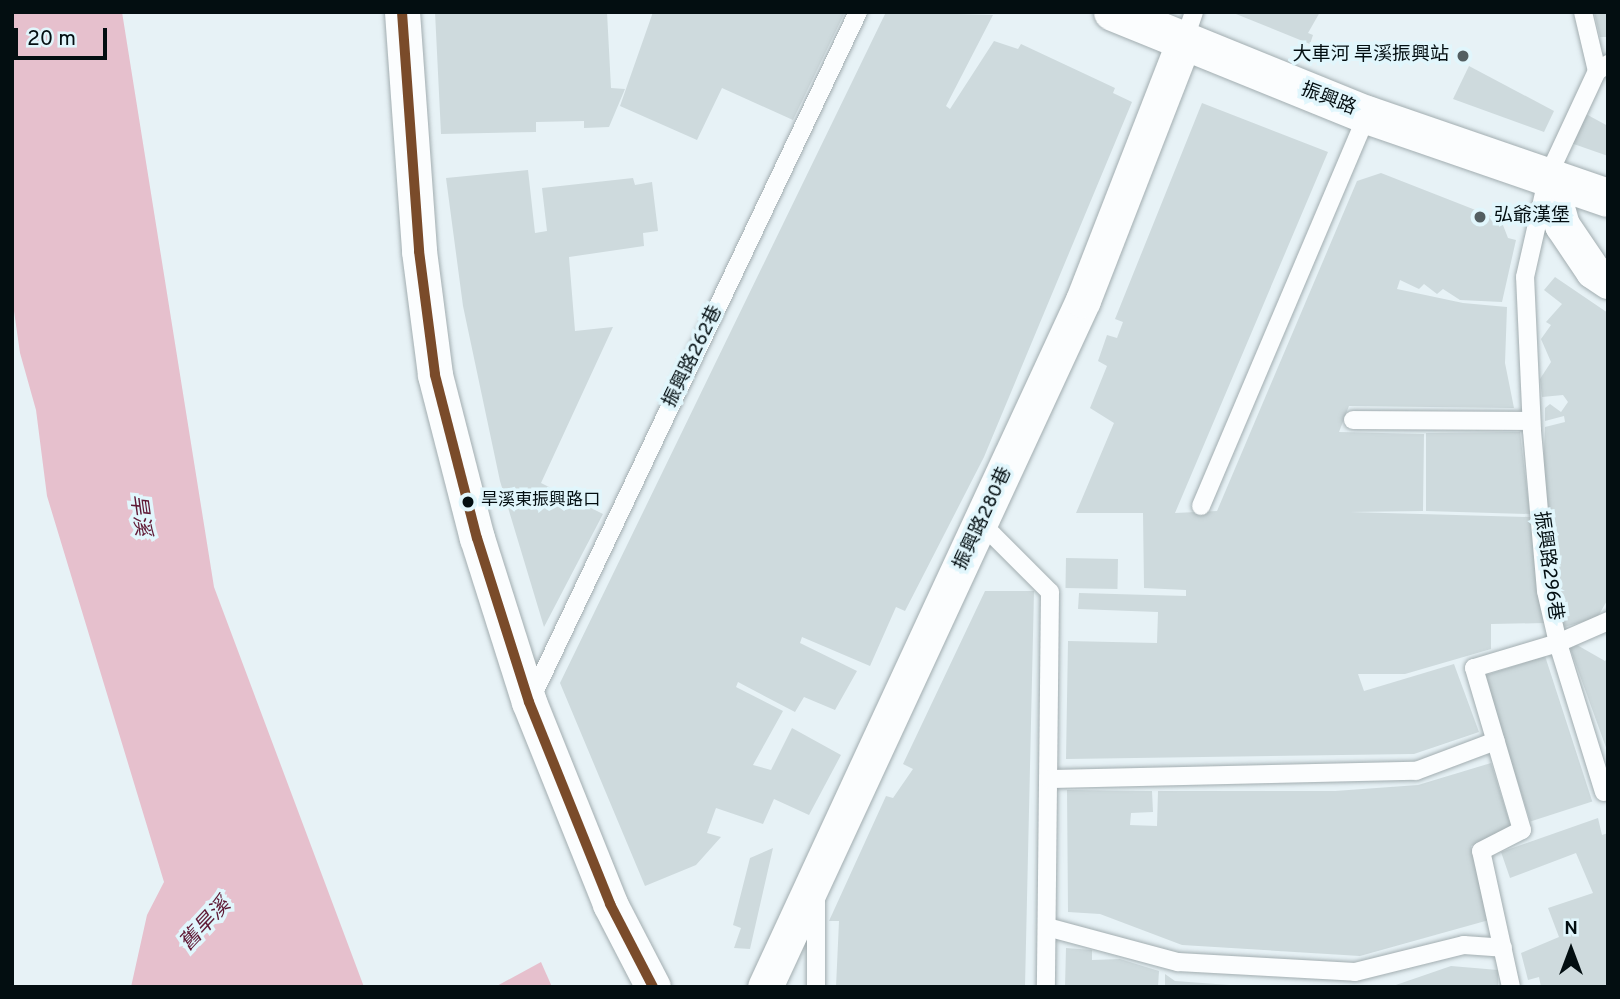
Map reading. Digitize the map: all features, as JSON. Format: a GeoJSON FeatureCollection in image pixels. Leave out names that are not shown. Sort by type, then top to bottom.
{"type":"FeatureCollection","features":[{"type":"Feature","properties":{"kind":"main road","name":"振興路"},"geometry":{"type":"LineString","coordinates":[[1113,12],[1188,28],[1367,115],[1608,198]]}},
{"type":"Feature","properties":{"kind":"street"},"geometry":{"type":"LineString","coordinates":[[402,12],[419,251],[435,375],[477,538],[529,702],[610,904],[653,987]]}},
{"type":"Feature","properties":{"kind":"street","name":"振興路280巷"},"geometry":{"type":"LineString","coordinates":[[765,987],[982,524],[1083,300],[1188,28]]}},
{"type":"Feature","properties":{"kind":"street"},"geometry":{"type":"LineString","coordinates":[[1548,176],[1562,225],[1593,271],[1608,281]]}},
{"type":"Feature","properties":{"kind":"lane","name":"振興路262巷"},"geometry":{"type":"LineString","coordinates":[[529,702],[859,12]]}},
{"type":"Feature","properties":{"kind":"lane"},"geometry":{"type":"LineString","coordinates":[[1583,12],[1602,68]]}},
{"type":"Feature","properties":{"kind":"lane","name":"振興路296巷"},"geometry":{"type":"LineString","coordinates":[[1511,987],[1481,851],[1522,830],[1474,668],[1558,643],[1546,591],[1531,421],[1525,277],[1548,176],[1602,68]]}},
{"type":"Feature","properties":{"kind":"lane"},"geometry":{"type":"LineString","coordinates":[[1201,506],[1367,115]]}},
{"type":"Feature","properties":{"kind":"lane"},"geometry":{"type":"LineString","coordinates":[[1353,420],[1531,421]]}},
{"type":"Feature","properties":{"kind":"lane"},"geometry":{"type":"LineString","coordinates":[[982,524],[1050,592],[1050,779],[1045,987]]}},
{"type":"Feature","properties":{"kind":"lane"},"geometry":{"type":"LineString","coordinates":[[1604,792],[1558,643],[1608,621]]}},
{"type":"Feature","properties":{"kind":"lane"},"geometry":{"type":"LineString","coordinates":[[1050,779],[1416,771],[1496,741]]}},
{"type":"Feature","properties":{"kind":"lane"},"geometry":{"type":"LineString","coordinates":[[816,878],[816,987]]}},
{"type":"Feature","properties":{"kind":"lane"},"geometry":{"type":"LineString","coordinates":[[1047,927],[1178,962],[1356,972],[1464,944],[1503,948]]}},
{"type":"Feature","properties":{"kind":"water"},"geometry":{"type":"Polygon","coordinates":[[[12,12],[122,12],[214,587],[364,987],[131,987],[147,915],[164,882],[47,496],[36,410],[20,353],[12,297],[12,12]]]}},
{"type":"Feature","properties":{"kind":"water"},"geometry":{"type":"Polygon","coordinates":[[[541,962],[552,987],[495,987],[541,962]]]}},
{"type":"Feature","properties":{"kind":"building"},"geometry":{"type":"Polygon","coordinates":[[[435,12],[607,12],[611,88],[625,89],[609,127],[584,128],[584,121],[536,122],[536,132],[441,134],[435,12]]]}},
{"type":"Feature","properties":{"kind":"building"},"geometry":{"type":"Polygon","coordinates":[[[653,12],[845,12],[793,120],[722,88],[697,140],[620,106],[653,12]]]}},
{"type":"Feature","properties":{"kind":"building"},"geometry":{"type":"Polygon","coordinates":[[[886,12],[993,15],[946,106],[950,109],[994,41],[1018,49],[1021,44],[1115,88],[1113,93],[1132,102],[984,457],[905,611],[896,607],[870,666],[802,637],[800,643],[857,671],[835,710],[804,697],[795,712],[738,682],[736,687],[783,711],[753,765],[771,770],[792,728],[841,755],[809,815],[774,799],[763,824],[716,808],[707,833],[721,837],[696,865],[645,886],[560,683],[886,12]]]}},
{"type":"Feature","properties":{"kind":"building"},"geometry":{"type":"Polygon","coordinates":[[[1231,12],[1320,12],[1308,33],[1313,35],[1310,44],[1231,12]]]}},
{"type":"Feature","properties":{"kind":"building"},"geometry":{"type":"Polygon","coordinates":[[[1594,12],[1608,12],[1608,37],[1600,37],[1594,12]]]}},
{"type":"Feature","properties":{"kind":"building"},"geometry":{"type":"Polygon","coordinates":[[[1469,66],[1554,111],[1544,132],[1453,99],[1469,66]]]}},
{"type":"Feature","properties":{"kind":"building"},"geometry":{"type":"Polygon","coordinates":[[[1202,103],[1328,152],[1175,513],[1217,511],[1357,181],[1381,173],[1501,220],[1508,238],[1516,240],[1502,302],[1460,300],[1443,289],[1437,294],[1424,284],[1419,289],[1400,280],[1397,289],[1463,303],[1507,307],[1505,363],[1514,408],[1349,406],[1339,432],[1424,434],[1423,511],[1350,512],[1530,517],[1546,623],[1491,624],[1491,649],[1405,674],[1358,674],[1364,691],[1454,664],[1479,732],[1414,754],[1066,759],[1068,641],[1157,643],[1158,612],[1078,609],[1079,593],[1186,596],[1186,590],[1144,588],[1143,513],[1076,513],[1114,423],[1090,408],[1107,366],[1098,361],[1107,335],[1117,338],[1123,322],[1115,319],[1202,103]]]}},
{"type":"Feature","properties":{"kind":"building"},"geometry":{"type":"Polygon","coordinates":[[[1584,113],[1608,126],[1608,156],[1568,142],[1584,113]]]}},
{"type":"Feature","properties":{"kind":"building"},"geometry":{"type":"Polygon","coordinates":[[[528,170],[535,233],[547,231],[542,188],[633,178],[635,185],[652,182],[658,231],[643,233],[644,246],[569,257],[575,331],[613,327],[541,483],[603,514],[544,627],[500,481],[463,306],[446,178],[528,170]]]}},
{"type":"Feature","properties":{"kind":"building"},"geometry":{"type":"Polygon","coordinates":[[[1555,277],[1608,313],[1608,599],[1597,618],[1564,627],[1558,625],[1542,496],[1545,427],[1565,422],[1564,416],[1545,421],[1545,408],[1550,404],[1561,412],[1568,402],[1563,395],[1542,397],[1540,379],[1551,362],[1541,339],[1551,325],[1546,322],[1562,304],[1544,290],[1555,277]]]}},
{"type":"Feature","properties":{"kind":"building"},"geometry":{"type":"Polygon","coordinates":[[[1520,432],[1530,514],[1426,511],[1426,433],[1520,432]]]}},
{"type":"Feature","properties":{"kind":"building"},"geometry":{"type":"Polygon","coordinates":[[[1066,558],[1118,559],[1117,589],[1065,588],[1066,558]]]}},
{"type":"Feature","properties":{"kind":"building"},"geometry":{"type":"Polygon","coordinates":[[[985,591],[1034,591],[1025,987],[836,987],[839,921],[829,921],[886,796],[893,798],[913,769],[903,764],[985,591]]]}},
{"type":"Feature","properties":{"kind":"building"},"geometry":{"type":"Polygon","coordinates":[[[1577,645],[1605,661],[1608,657],[1608,753],[1570,648],[1577,645]]]}},
{"type":"Feature","properties":{"kind":"building"},"geometry":{"type":"Polygon","coordinates":[[[1545,656],[1592,802],[1530,822],[1483,676],[1545,656]]]}},
{"type":"Feature","properties":{"kind":"building"},"geometry":{"type":"Polygon","coordinates":[[[1491,763],[1512,830],[1471,846],[1489,920],[1360,956],[1182,945],[1100,914],[1068,912],[1067,790],[1152,791],[1153,812],[1131,813],[1130,825],[1157,826],[1158,791],[1335,791],[1418,785],[1491,763]]]}},
{"type":"Feature","properties":{"kind":"building"},"geometry":{"type":"Polygon","coordinates":[[[1598,818],[1602,835],[1608,833],[1608,987],[1541,987],[1539,977],[1528,980],[1521,953],[1559,937],[1548,908],[1593,893],[1576,853],[1510,878],[1501,852],[1598,818]]]}},
{"type":"Feature","properties":{"kind":"building"},"geometry":{"type":"Polygon","coordinates":[[[773,848],[750,949],[734,948],[741,928],[733,925],[750,858],[773,848]]]}},
{"type":"Feature","properties":{"kind":"building"},"geometry":{"type":"Polygon","coordinates":[[[1066,948],[1092,950],[1092,960],[1120,959],[1159,971],[1158,987],[1065,987],[1066,948]]]}},
{"type":"Feature","properties":{"kind":"building"},"geometry":{"type":"Polygon","coordinates":[[[1451,966],[1498,970],[1498,987],[1390,987],[1451,966]]]}},
{"type":"Feature","properties":{"kind":"building"},"geometry":{"type":"Polygon","coordinates":[[[1165,974],[1175,981],[1257,987],[1165,987],[1165,974]]]}},
{"type":"Feature","properties":{"kind":"transit line"},"geometry":{"type":"LineString","coordinates":[[402,12],[419,251],[435,375],[477,538],[529,702],[610,904],[653,987]]}},
{"type":"Feature","properties":{"kind":"place","name":"大車河 旱溪振興站"},"geometry":{"type":"Point","coordinates":[1463,56]}},
{"type":"Feature","properties":{"kind":"place","name":"弘爺漢堡"},"geometry":{"type":"Point","coordinates":[1480,217]}},
{"type":"Feature","properties":{"kind":"place","name":"旱溪東振興路口"},"geometry":{"type":"Point","coordinates":[468,502]}},
{"type":"Feature","properties":{"kind":"water label","name":"旱溪"},"geometry":{"type":"Point","coordinates":[139,515]}},
{"type":"Feature","properties":{"kind":"water label","name":"舊旱溪"},"geometry":{"type":"Point","coordinates":[206,925]}}]}
